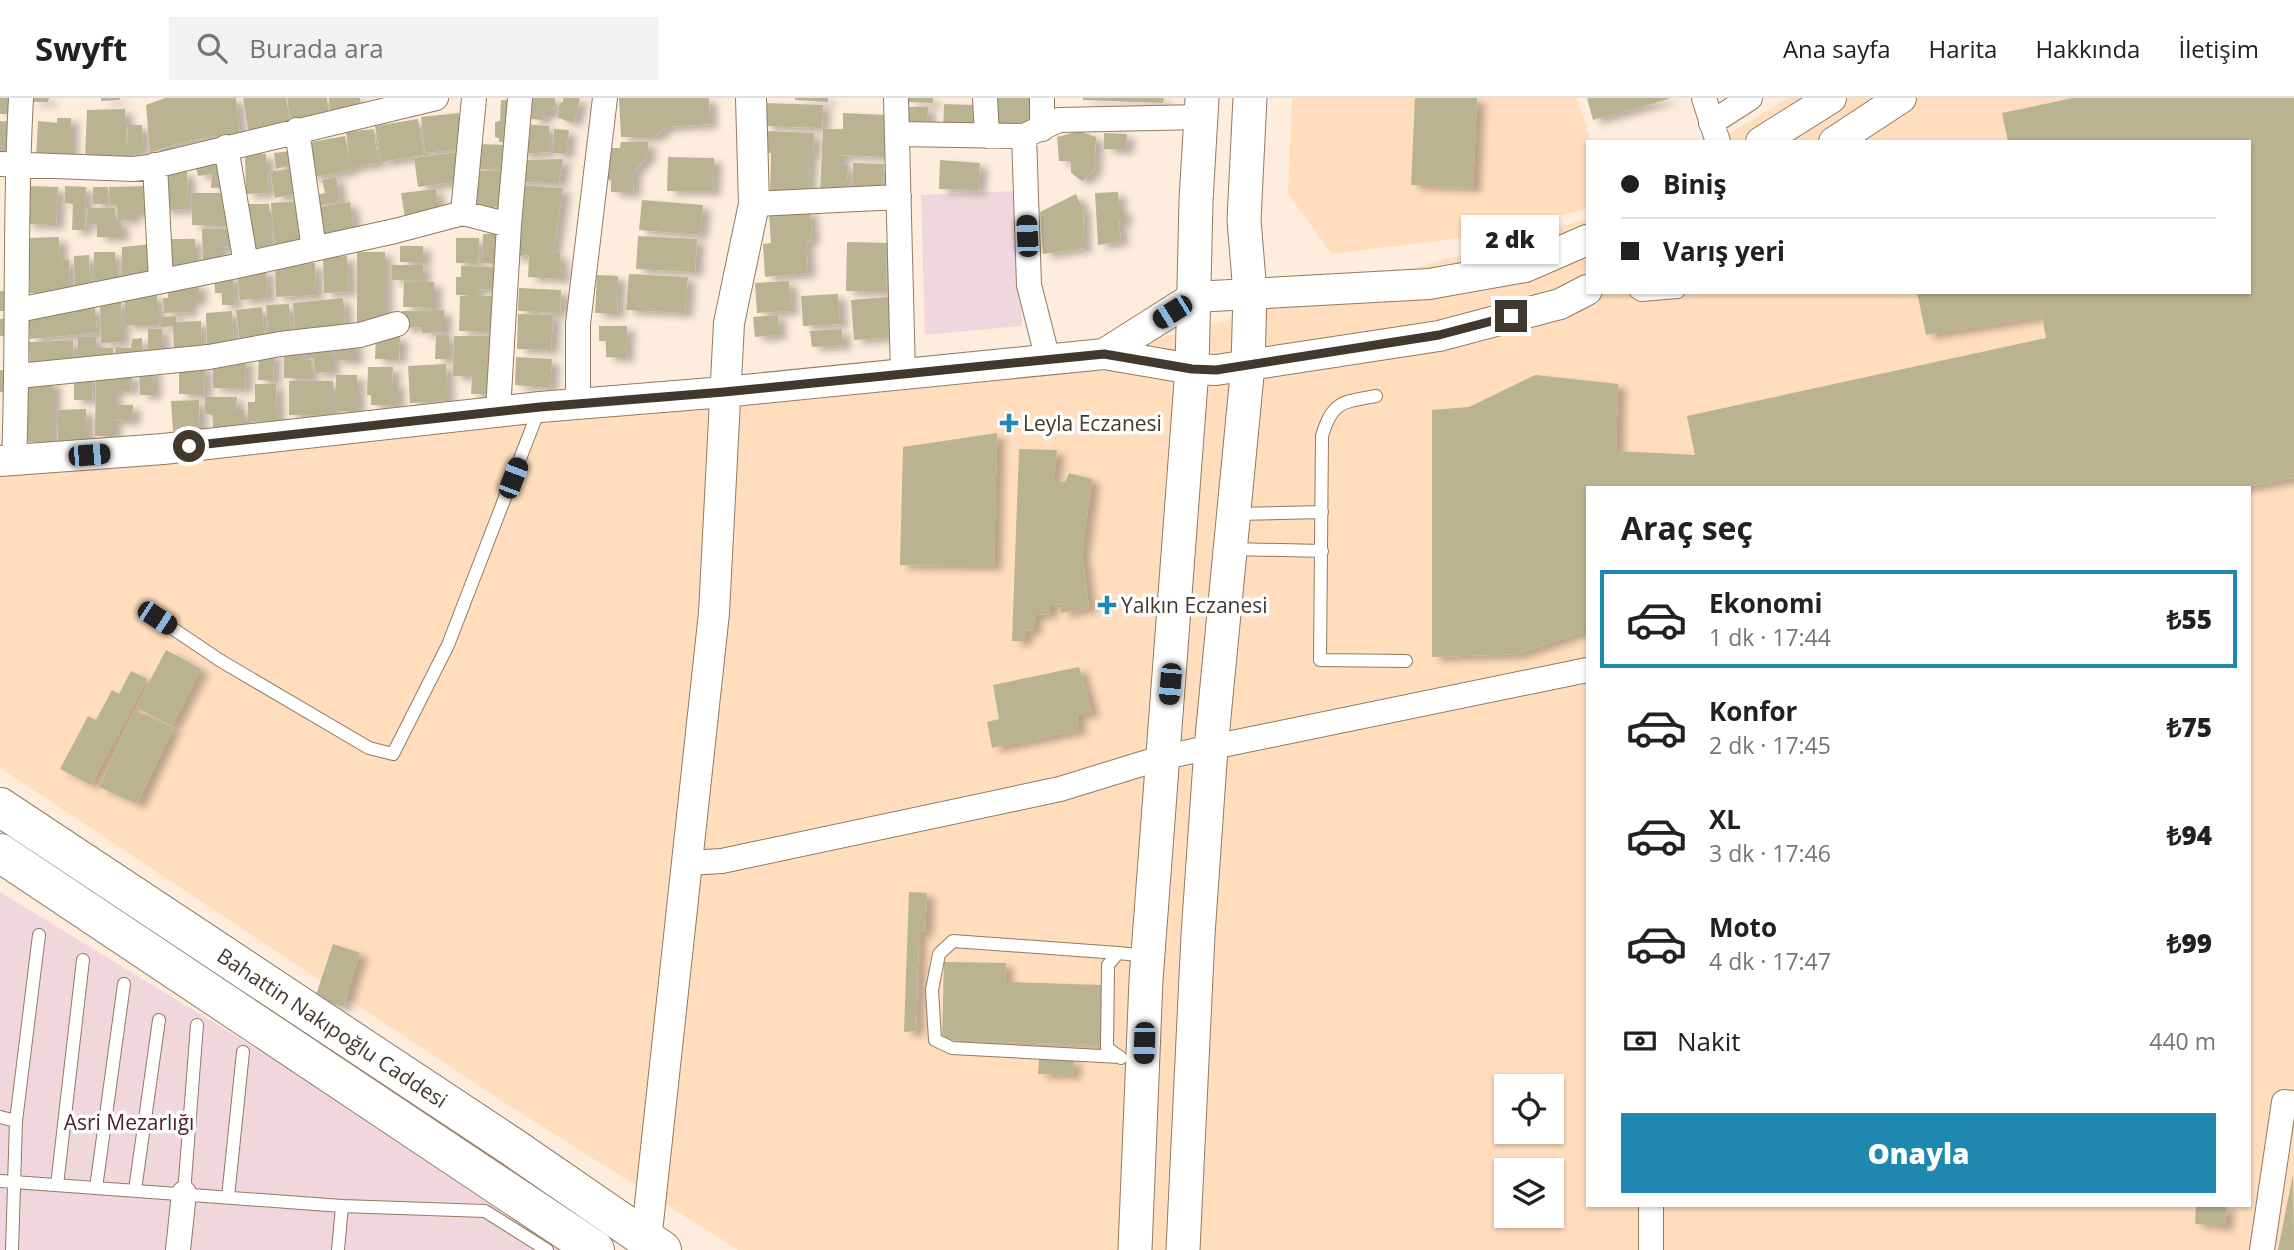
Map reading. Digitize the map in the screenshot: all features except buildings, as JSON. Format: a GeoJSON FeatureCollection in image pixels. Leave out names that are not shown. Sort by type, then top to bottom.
{"type":"FeatureCollection","features":[{"type":"Feature","properties":{"kind":"main road"},"geometry":{"type":"LineString","coordinates":[[1183,1250],[1198,935],[1211,748],[1248,365],[1250,293],[1244,220],[1250,98]]}},
{"type":"Feature","properties":{"kind":"main road"},"geometry":{"type":"LineString","coordinates":[[1135,1250],[1131,1061],[1133,955],[1164,757],[1192,369],[1202,107]]}},
{"type":"Feature","properties":{"kind":"main road","name":"Bahattin Nakıpoğlu Caddesi"},"geometry":{"type":"LineString","coordinates":[[0,807],[491,1133],[654,1245]]}},
{"type":"Feature","properties":{"kind":"main road","name":"Bahattin Nakıpoğlu Caddesi"},"geometry":{"type":"LineString","coordinates":[[4,860],[595,1250]]}},
{"type":"Feature","properties":{"kind":"street"},"geometry":{"type":"LineString","coordinates":[[21,98],[8,164],[18,310],[18,376],[7,461],[163,449],[498,411],[724,392],[1104,354],[1192,369],[1216,370],[1439,335],[1560,304],[1586,291]]}},
{"type":"Feature","properties":{"kind":"street"},"geometry":{"type":"LineString","coordinates":[[8,164],[134,169],[436,98]]}},
{"type":"Feature","properties":{"kind":"street"},"geometry":{"type":"LineString","coordinates":[[463,213],[474,98]]}},
{"type":"Feature","properties":{"kind":"street"},"geometry":{"type":"LineString","coordinates":[[498,411],[520,98]]}},
{"type":"Feature","properties":{"kind":"street"},"geometry":{"type":"LineString","coordinates":[[578,404],[578,324],[605,98]]}},
{"type":"Feature","properties":{"kind":"street"},"geometry":{"type":"LineString","coordinates":[[654,1245],[687,863],[714,613],[729,323],[754,204],[751,98]]}},
{"type":"Feature","properties":{"kind":"street"},"geometry":{"type":"LineString","coordinates":[[896,98],[903,375]]}},
{"type":"Feature","properties":{"kind":"street"},"geometry":{"type":"LineString","coordinates":[[985,98],[986,135]]}},
{"type":"Feature","properties":{"kind":"street"},"geometry":{"type":"LineString","coordinates":[[1042,98],[1033,132],[1029,285],[1048,360]]}},
{"type":"Feature","properties":{"kind":"street"},"geometry":{"type":"LineString","coordinates":[[1704,98],[1714,132],[1750,98]]}},
{"type":"Feature","properties":{"kind":"street"},"geometry":{"type":"LineString","coordinates":[[1763,140],[1831,98]]}},
{"type":"Feature","properties":{"kind":"street"},"geometry":{"type":"LineString","coordinates":[[1837,140],[1901,98]]}},
{"type":"Feature","properties":{"kind":"street"},"geometry":{"type":"LineString","coordinates":[[897,134],[986,135],[1033,132],[1059,120],[1202,107]]}},
{"type":"Feature","properties":{"kind":"street"},"geometry":{"type":"LineString","coordinates":[[297,131],[314,249]]}},
{"type":"Feature","properties":{"kind":"street"},"geometry":{"type":"LineString","coordinates":[[226,147],[246,264]]}},
{"type":"Feature","properties":{"kind":"street"},"geometry":{"type":"LineString","coordinates":[[155,165],[161,281]]}},
{"type":"Feature","properties":{"kind":"street"},"geometry":{"type":"LineString","coordinates":[[754,204],[899,197]]}},
{"type":"Feature","properties":{"kind":"street"},"geometry":{"type":"LineString","coordinates":[[18,310],[395,232],[463,213],[509,225]]}},
{"type":"Feature","properties":{"kind":"street"},"geometry":{"type":"LineString","coordinates":[[1104,354],[1194,297],[1429,284],[1525,267],[1586,240]]}},
{"type":"Feature","properties":{"kind":"street"},"geometry":{"type":"LineString","coordinates":[[18,376],[209,357],[279,344],[360,335],[397,324]]}},
{"type":"Feature","properties":{"kind":"street"},"geometry":{"type":"LineString","coordinates":[[687,863],[722,861],[1060,789],[1164,757],[1586,670]]}},
{"type":"Feature","properties":{"kind":"street"},"geometry":{"type":"LineString","coordinates":[[2262,1250],[2284,1102],[2294,1103]]}},
{"type":"Feature","properties":{"kind":"street"},"geometry":{"type":"LineString","coordinates":[[178,1250],[184,1193]]}},
{"type":"Feature","properties":{"kind":"street"},"geometry":{"type":"LineString","coordinates":[[1651,1207],[1651,1250]]}},
{"type":"Feature","properties":{"kind":"lane"},"geometry":{"type":"LineString","coordinates":[[1376,396],[1344,401],[1328,415],[1322,436],[1320,660],[1406,661]]}},
{"type":"Feature","properties":{"kind":"lane"},"geometry":{"type":"LineString","coordinates":[[157,618],[221,661],[369,748],[393,754],[448,645],[540,407]]}},
{"type":"Feature","properties":{"kind":"lane"},"geometry":{"type":"LineString","coordinates":[[1234,514],[1322,512]]}},
{"type":"Feature","properties":{"kind":"lane"},"geometry":{"type":"LineString","coordinates":[[1230,549],[1322,551]]}},
{"type":"Feature","properties":{"kind":"lane"},"geometry":{"type":"LineString","coordinates":[[12,1250],[16,1121],[39,935]]}},
{"type":"Feature","properties":{"kind":"lane"},"geometry":{"type":"LineString","coordinates":[[1131,1061],[952,1048],[935,1040],[932,990],[939,954],[953,941],[1133,955]]}},
{"type":"Feature","properties":{"kind":"lane"},"geometry":{"type":"LineString","coordinates":[[57,1185],[83,960]]}},
{"type":"Feature","properties":{"kind":"lane"},"geometry":{"type":"LineString","coordinates":[[96,1188],[124,984]]}},
{"type":"Feature","properties":{"kind":"lane"},"geometry":{"type":"LineString","coordinates":[[135,1189],[159,1020]]}},
{"type":"Feature","properties":{"kind":"lane"},"geometry":{"type":"LineString","coordinates":[[184,1193],[197,1025]]}},
{"type":"Feature","properties":{"kind":"lane"},"geometry":{"type":"LineString","coordinates":[[228,1197],[243,1052]]}},
{"type":"Feature","properties":{"kind":"lane"},"geometry":{"type":"LineString","coordinates":[[0,1117],[16,1121]]}},
{"type":"Feature","properties":{"kind":"lane"},"geometry":{"type":"LineString","coordinates":[[0,1181],[342,1206],[485,1211],[547,1250]]}},
{"type":"Feature","properties":{"kind":"lane"},"geometry":{"type":"LineString","coordinates":[[338,1250],[342,1206]]}},
{"type":"Feature","properties":{"kind":"shaded area"},"geometry":{"type":"Polygon","coordinates":[[[1292,98],[1577,98],[1590,140],[1586,140],[1586,209],[1470,237],[1332,254],[1288,194],[1292,98]]]}},
{"type":"Feature","properties":{"kind":"shaded area"},"geometry":{"type":"Polygon","coordinates":[[[1788,98],[2294,98],[2294,1250],[738,1250],[500,1100],[0,768],[0,466],[85,466],[1180,334],[1586,219],[1586,294],[2251,294],[2251,140],[1719,140],[1788,98]]]}},
{"type":"Feature","properties":{"kind":"green space"},"geometry":{"type":"Polygon","coordinates":[[[1018,191],[1022,326],[925,335],[921,195],[1018,191]]]}},
{"type":"Feature","properties":{"kind":"green space","name":"Asri Mezarlığı"},"geometry":{"type":"Polygon","coordinates":[[[0,892],[586,1250],[0,1250],[0,892]]]}},
{"type":"Feature","properties":{"kind":"place","name":"Leyla Eczanesi"},"geometry":{"type":"Point","coordinates":[1009,423]}},
{"type":"Feature","properties":{"kind":"place","name":"Yalkın Eczanesi"},"geometry":{"type":"Point","coordinates":[1107,605]}},
{"type":"Feature","properties":{"kind":"route"},"geometry":{"type":"LineString","coordinates":[[189,446],[540,407],[724,392],[1104,354],[1192,369],[1216,370],[1439,335],[1511,316]]}}]}
